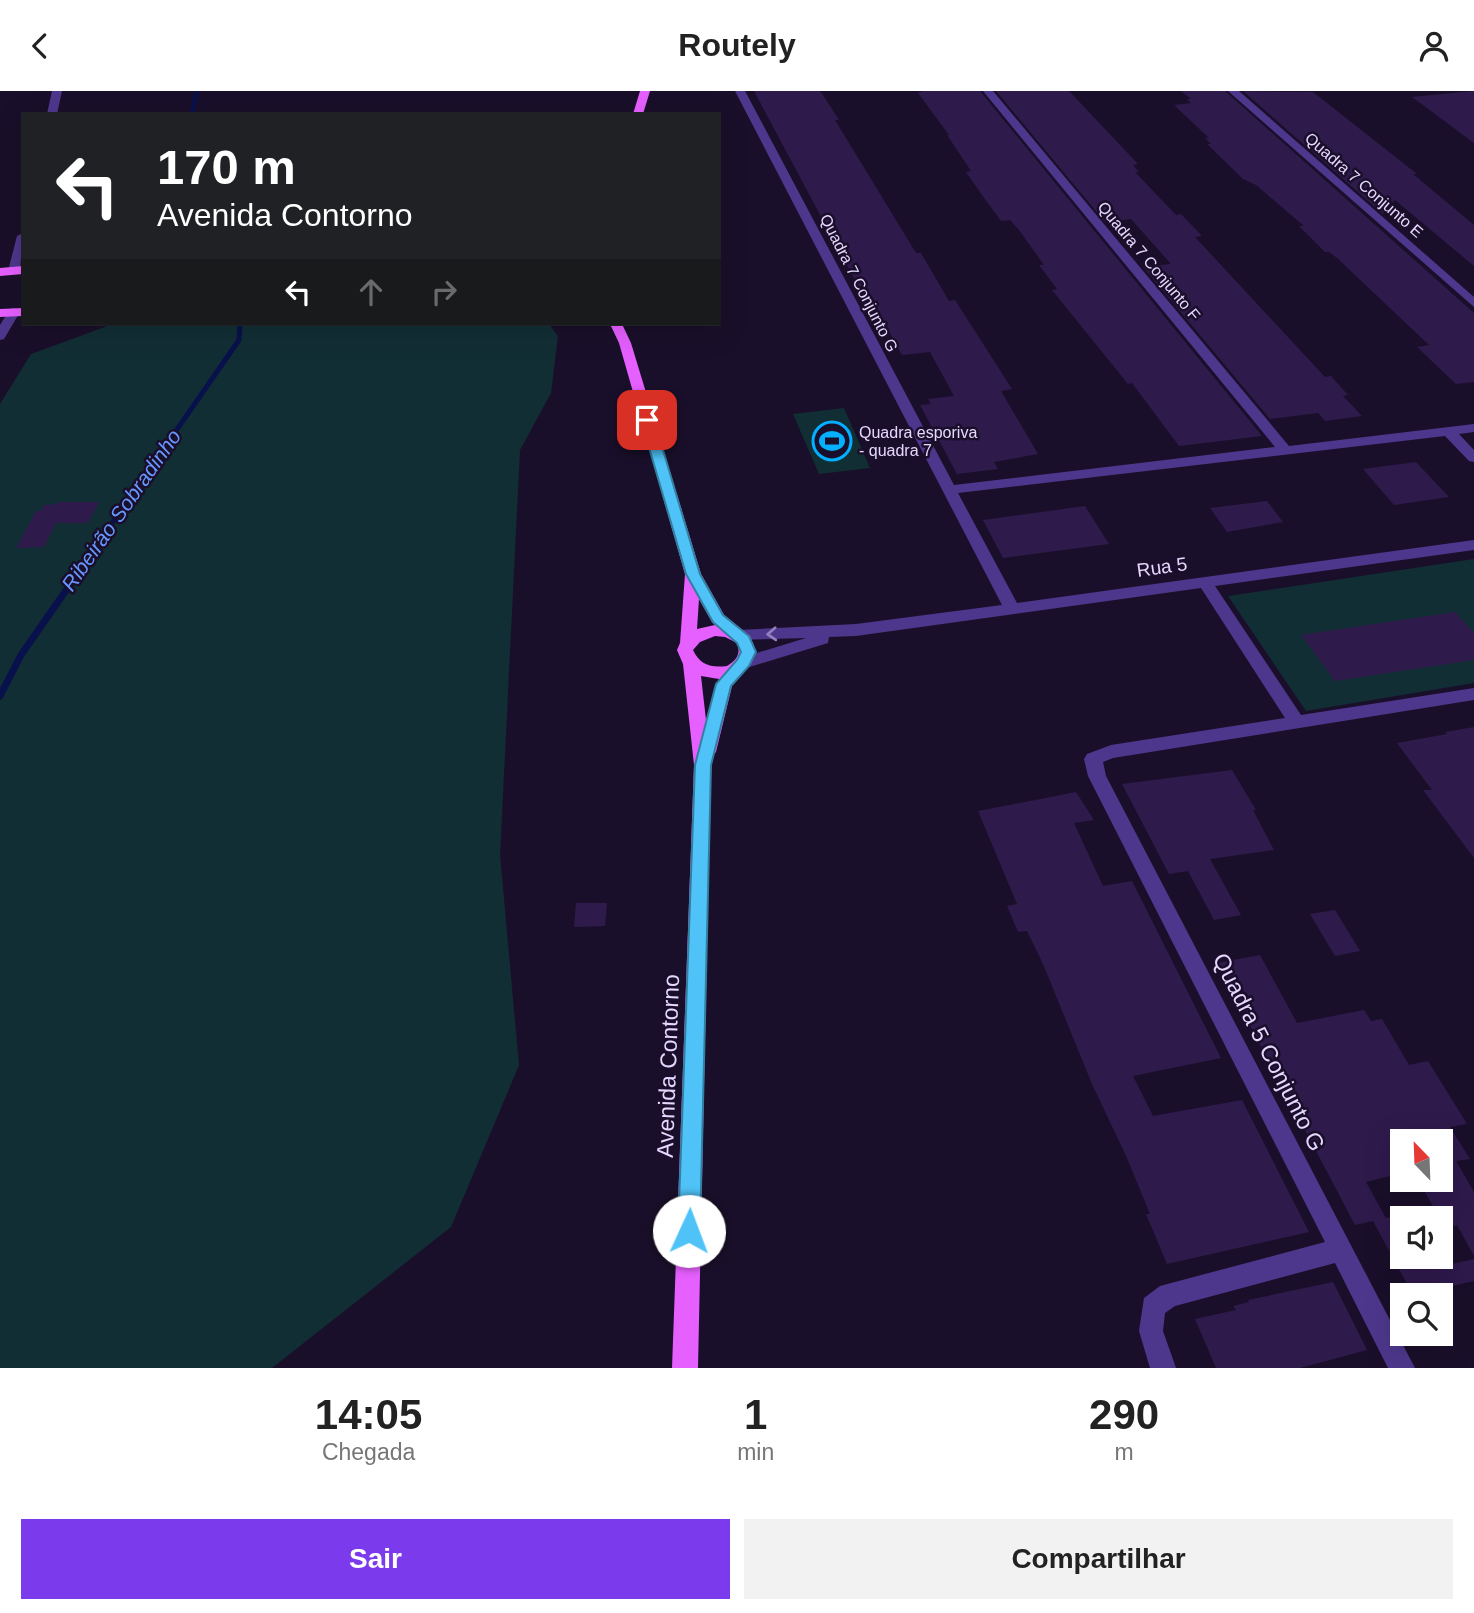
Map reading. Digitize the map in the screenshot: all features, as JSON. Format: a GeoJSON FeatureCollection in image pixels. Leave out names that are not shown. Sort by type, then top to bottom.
{"type":"FeatureCollection","features":[{"type":"Feature","properties":{"kind":"main road"},"geometry":{"type":"LineString","coordinates":[[639,112],[645,91]]}},
{"type":"Feature","properties":{"kind":"main road"},"geometry":{"type":"LineString","coordinates":[[0,272],[19,271]]}},
{"type":"Feature","properties":{"kind":"main road"},"geometry":{"type":"LineString","coordinates":[[0,313],[18,312]]}},
{"type":"Feature","properties":{"kind":"main road"},"geometry":{"type":"LineString","coordinates":[[617,326],[625,343],[693,574],[718,618],[744,640],[748,652],[741,664],[720,673],[698,670],[691,664],[685,650],[688,643],[693,574]]}},
{"type":"Feature","properties":{"kind":"main road"},"geometry":{"type":"LineString","coordinates":[[624,326],[625,343]]}},
{"type":"Feature","properties":{"kind":"main road"},"geometry":{"type":"LineString","coordinates":[[688,643],[703,632],[724,631],[736,635]]}},
{"type":"Feature","properties":{"kind":"main road","name":"Avenida Contorno"},"geometry":{"type":"LineString","coordinates":[[685,1368],[703,765],[691,664]]}},
{"type":"Feature","properties":{"kind":"main road","name":"Avenida Contorno"},"geometry":{"type":"LineString","coordinates":[[703,765],[724,684],[741,664]]}},
{"type":"Feature","properties":{"kind":"street"},"geometry":{"type":"LineString","coordinates":[[52,112],[57,91]]}},
{"type":"Feature","properties":{"kind":"street","name":"Quadra 7 Conjunto G"},"geometry":{"type":"LineString","coordinates":[[740,91],[1012,609]]}},
{"type":"Feature","properties":{"kind":"street","name":"Quadra 7 Conjunto F"},"geometry":{"type":"LineString","coordinates":[[988,91],[1285,450]]}},
{"type":"Feature","properties":{"kind":"street","name":"Quadra 7 Conjunto E"},"geometry":{"type":"LineString","coordinates":[[1233,91],[1474,303]]}},
{"type":"Feature","properties":{"kind":"street"},"geometry":{"type":"LineString","coordinates":[[19,271],[21,254]]}},
{"type":"Feature","properties":{"kind":"street"},"geometry":{"type":"LineString","coordinates":[[0,335],[18,312]]}},
{"type":"Feature","properties":{"kind":"street"},"geometry":{"type":"LineString","coordinates":[[948,489],[1474,428]]}},
{"type":"Feature","properties":{"kind":"street"},"geometry":{"type":"LineString","coordinates":[[1448,431],[1474,458]]}},
{"type":"Feature","properties":{"kind":"street","name":"Rua 5"},"geometry":{"type":"LineString","coordinates":[[736,635],[856,630],[1474,545]]}},
{"type":"Feature","properties":{"kind":"street"},"geometry":{"type":"LineString","coordinates":[[1205,582],[1297,723],[1474,694]]}},
{"type":"Feature","properties":{"kind":"street","name":"Rua 5"},"geometry":{"type":"LineString","coordinates":[[741,664],[786,648],[856,630]]}},
{"type":"Feature","properties":{"kind":"street","name":"Quadra 5 Conjunto G"},"geometry":{"type":"LineString","coordinates":[[1297,723],[1111,752],[1093,759],[1097,776],[1402,1368]]}},
{"type":"Feature","properties":{"kind":"street"},"geometry":{"type":"LineString","coordinates":[[1163,1368],[1152,1331],[1153,1307],[1169,1295],[1341,1250]]}},
{"type":"Feature","properties":{"kind":"green space"},"geometry":{"type":"Polygon","coordinates":[[[108,326],[550,326],[558,336],[551,393],[520,450],[500,855],[519,1065],[451,1227],[272,1368],[0,1368],[0,404],[31,354],[108,326]]]}},
{"type":"Feature","properties":{"kind":"green space","name":"Quadra esporiva - quadra 7"},"geometry":{"type":"Polygon","coordinates":[[[844,408],[870,468],[819,474],[793,414],[844,408]]]}},
{"type":"Feature","properties":{"kind":"green space"},"geometry":{"type":"Polygon","coordinates":[[[1474,559],[1474,683],[1306,711],[1228,596],[1474,559]]]}},
{"type":"Feature","properties":{"kind":"building"},"geometry":{"type":"Polygon","coordinates":[[[754,91],[820,91],[916,253],[921,253],[949,301],[955,300],[1012,389],[1001,391],[1038,454],[994,462],[998,469],[957,474],[920,405],[931,404],[928,399],[954,396],[930,352],[902,355],[879,313],[873,314],[754,91]]]}},
{"type":"Feature","properties":{"kind":"building"},"geometry":{"type":"Polygon","coordinates":[[[980,91],[1262,436],[1179,446],[1132,383],[1128,384],[1052,290],[1057,289],[1039,265],[1044,265],[1019,230],[1010,220],[1001,221],[982,195],[966,172],[971,171],[949,135],[918,93],[980,91]]]}},
{"type":"Feature","properties":{"kind":"building"},"geometry":{"type":"Polygon","coordinates":[[[996,91],[1069,91],[1138,164],[1133,165],[1139,172],[1135,172],[1176,215],[1181,214],[1202,236],[1195,237],[1325,377],[1331,376],[1348,395],[1343,396],[1362,416],[1325,421],[1318,413],[1270,419],[1143,267],[1171,264],[1131,219],[1105,222],[996,91]]]}},
{"type":"Feature","properties":{"kind":"building"},"geometry":{"type":"Polygon","coordinates":[[[1181,91],[1225,91],[1474,313],[1474,382],[1456,384],[1417,347],[1429,345],[1299,226],[1304,226],[1256,185],[1243,179],[1207,144],[1211,144],[1205,138],[1209,138],[1174,105],[1191,103],[1187,99],[1191,99],[1181,91]]]}},
{"type":"Feature","properties":{"kind":"building"},"geometry":{"type":"Polygon","coordinates":[[[1243,91],[1313,92],[1417,174],[1413,174],[1474,225],[1474,266],[1395,200],[1383,214],[1243,91]]]}},
{"type":"Feature","properties":{"kind":"building"},"geometry":{"type":"Polygon","coordinates":[[[1474,91],[1474,143],[1412,97],[1474,91]]]}},
{"type":"Feature","properties":{"kind":"building"},"geometry":{"type":"Polygon","coordinates":[[[1416,462],[1449,497],[1394,505],[1363,469],[1416,462]]]}},
{"type":"Feature","properties":{"kind":"building"},"geometry":{"type":"Polygon","coordinates":[[[1267,501],[1283,522],[1227,532],[1210,508],[1267,501]]]}},
{"type":"Feature","properties":{"kind":"building"},"geometry":{"type":"Polygon","coordinates":[[[58,502],[99,502],[88,523],[56,523],[44,547],[16,548],[36,511],[41,511],[44,505],[58,502]]]}},
{"type":"Feature","properties":{"kind":"building"},"geometry":{"type":"Polygon","coordinates":[[[1085,506],[1109,544],[1003,558],[983,520],[1085,506]]]}},
{"type":"Feature","properties":{"kind":"building"},"geometry":{"type":"Polygon","coordinates":[[[1455,612],[1474,633],[1474,660],[1335,681],[1301,635],[1455,612]]]}},
{"type":"Feature","properties":{"kind":"building"},"geometry":{"type":"Polygon","coordinates":[[[1474,727],[1474,858],[1423,790],[1432,790],[1397,743],[1474,727]]]}},
{"type":"Feature","properties":{"kind":"building"},"geometry":{"type":"Polygon","coordinates":[[[1232,770],[1256,810],[1253,810],[1274,850],[1210,859],[1241,915],[1214,920],[1188,871],[1169,874],[1122,784],[1232,770]]]}},
{"type":"Feature","properties":{"kind":"building"},"geometry":{"type":"Polygon","coordinates":[[[1076,792],[1094,820],[1074,823],[1103,886],[1132,881],[1221,1058],[1133,1076],[1153,1116],[1242,1100],[1309,1232],[1167,1264],[1127,1158],[1092,1084],[1043,964],[1027,931],[1018,932],[1007,906],[1017,904],[978,811],[1076,792]]]}},
{"type":"Feature","properties":{"kind":"building"},"geometry":{"type":"Polygon","coordinates":[[[576,903],[607,903],[605,926],[574,927],[576,903]]]}},
{"type":"Feature","properties":{"kind":"building"},"geometry":{"type":"Polygon","coordinates":[[[1335,910],[1360,951],[1335,956],[1310,914],[1335,910]]]}},
{"type":"Feature","properties":{"kind":"building"},"geometry":{"type":"Polygon","coordinates":[[[1260,955],[1297,1023],[1364,1010],[1371,1021],[1382,1019],[1409,1065],[1428,1061],[1467,1124],[1450,1127],[1451,1129],[1390,1129],[1390,1176],[1366,1182],[1386,1218],[1390,1217],[1390,1252],[1373,1221],[1355,1225],[1217,963],[1260,955]]]}},
{"type":"Feature","properties":{"kind":"building"},"geometry":{"type":"Polygon","coordinates":[[[1453,1132],[1470,1159],[1456,1161],[1474,1192],[1474,1256],[1457,1225],[1453,1226],[1453,1206],[1433,1206],[1425,1192],[1453,1192],[1453,1132]]]}},
{"type":"Feature","properties":{"kind":"building"},"geometry":{"type":"Polygon","coordinates":[[[1474,1259],[1474,1281],[1453,1286],[1453,1283],[1407,1283],[1399,1269],[1453,1269],[1453,1264],[1474,1259]]]}},
{"type":"Feature","properties":{"kind":"building"},"geometry":{"type":"Polygon","coordinates":[[[1333,1282],[1367,1350],[1300,1368],[1216,1368],[1195,1319],[1236,1310],[1233,1306],[1249,1302],[1248,1300],[1333,1282]]]}},
{"type":"Feature","properties":{"kind":"waterway","name":"Ribeirão Sobradinho"},"geometry":{"type":"LineString","coordinates":[[192,112],[197,91]]}},
{"type":"Feature","properties":{"kind":"waterway","name":"Ribeirão Sobradinho"},"geometry":{"type":"LineString","coordinates":[[74,578],[239,340],[240,326]]}},
{"type":"Feature","properties":{"kind":"waterway","name":"Ribeirão Sobradinho"},"geometry":{"type":"LineString","coordinates":[[0,696],[21,655],[76,576]]}},
{"type":"Feature","properties":{"kind":"place","name":"Quadra esporiva - quadra 7"},"geometry":{"type":"Point","coordinates":[832,441]}},
{"type":"Feature","properties":{"kind":"route"},"geometry":{"type":"LineString","coordinates":[[647,420],[693,574],[718,618],[744,640],[748,652],[743,663],[724,684],[703,765],[689,1231]]}}]}
